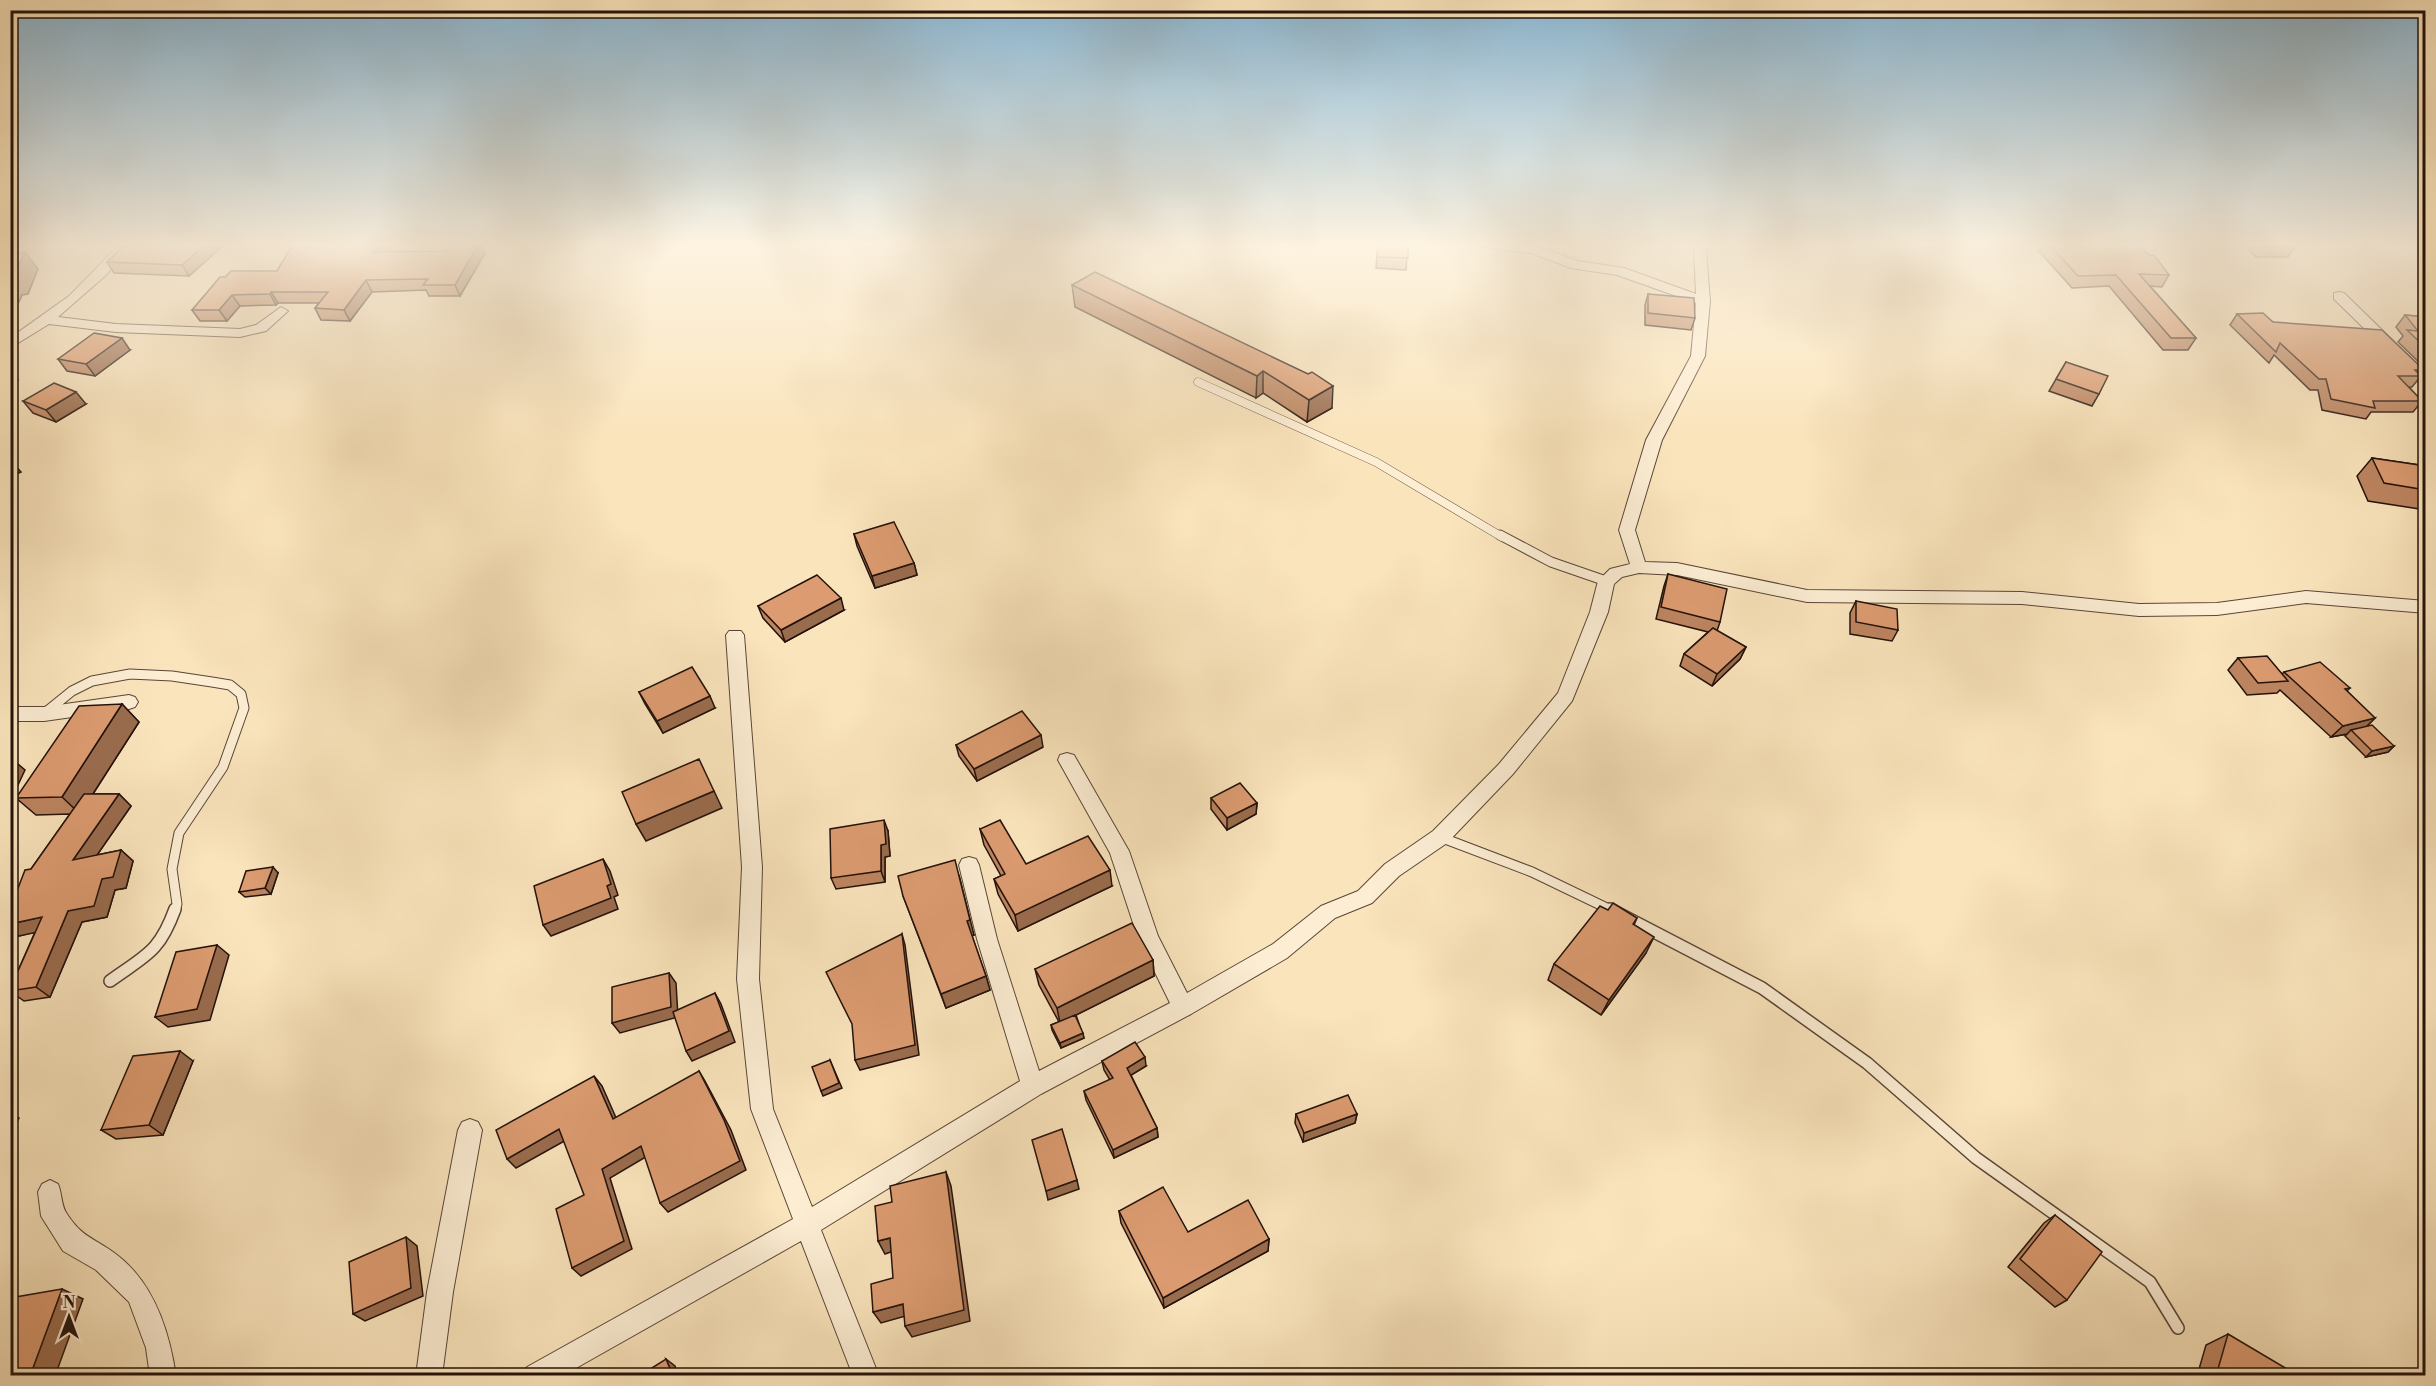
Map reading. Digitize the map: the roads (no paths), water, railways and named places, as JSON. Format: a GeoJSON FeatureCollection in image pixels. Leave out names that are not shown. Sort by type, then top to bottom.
{"type":"FeatureCollection","features":[{"type":"Feature","properties":{"kind":"street"},"geometry":{"type":"LineString","coordinates":[[10,344],[50,320],[63,308]]}},
{"type":"Feature","properties":{"kind":"street"},"geometry":{"type":"LineString","coordinates":[[1639,567],[1627,530],[1654,440],[1698,356],[1702,308]]}},
{"type":"Feature","properties":{"kind":"street"},"geometry":{"type":"LineString","coordinates":[[2350,308],[2426,381]]}},
{"type":"Feature","properties":{"kind":"street"},"geometry":{"type":"LineString","coordinates":[[50,320],[116,328],[240,333],[261,328],[281,311]]}},
{"type":"Feature","properties":{"kind":"street"},"geometry":{"type":"LineString","coordinates":[[536,1376],[806,1225],[1033,1086],[1183,1007],[1280,951],[1328,912],[1365,897],[1392,870],[1440,837],[1506,769],[1566,696],[1599,612],[1606,581],[1616,573],[1639,567],[1677,569],[1808,596],[2022,598],[2139,610],[2217,609],[2306,597],[2426,607]]}},
{"type":"Feature","properties":{"kind":"street"},"geometry":{"type":"LineString","coordinates":[[735,635],[752,867],[748,979],[762,1109],[866,1376]]}},
{"type":"Feature","properties":{"kind":"street"},"geometry":{"type":"LineString","coordinates":[[10,714],[44,714],[129,702]]}},
{"type":"Feature","properties":{"kind":"street"},"geometry":{"type":"LineString","coordinates":[[1067,760],[1119,851],[1148,938],[1183,1007]]}},
{"type":"Feature","properties":{"kind":"street"},"geometry":{"type":"LineString","coordinates":[[969,865],[987,939],[1033,1086]]}},
{"type":"Feature","properties":{"kind":"street"},"geometry":{"type":"LineString","coordinates":[[429,1376],[440,1292],[470,1130]]}},
{"type":"Feature","properties":{"kind":"street"},"geometry":{"type":"LineString","coordinates":[[50,1192],[53,1216],[72,1242],[105,1261],[139,1294],[159,1347],[163,1376]]}},
{"type":"Feature","properties":{"kind":"lane"},"geometry":{"type":"LineString","coordinates":[[1198,382],[1349,448],[1401,475],[1503,540],[1584,576],[1606,581]]}},
{"type":"Feature","properties":{"kind":"lane"},"geometry":{"type":"LineString","coordinates":[[44,714],[76,688],[128,672],[230,685],[241,694],[244,708],[223,767],[178,833],[172,869],[177,904],[167,932],[157,948],[110,981]]}},
{"type":"Feature","properties":{"kind":"lane"},"geometry":{"type":"LineString","coordinates":[[1440,837],[1532,872],[1643,925],[1762,988],[1867,1063],[1976,1158],[2150,1282],[2178,1328]]}}]}
